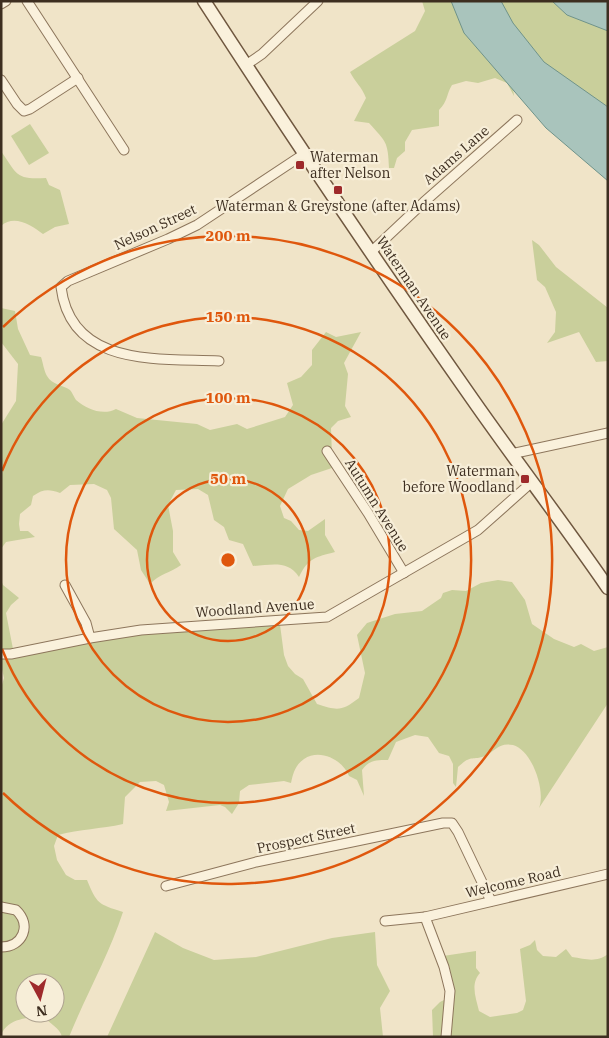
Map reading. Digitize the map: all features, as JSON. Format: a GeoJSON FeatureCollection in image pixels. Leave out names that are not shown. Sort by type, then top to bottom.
{"type":"FeatureCollection","features":[{"type":"Feature","properties":{"kind":"main road","name":"Waterman Avenue"},"geometry":{"type":"LineString","coordinates":[[204,1],[371,252],[511,454],[608,588]]}},
{"type":"Feature","properties":{"kind":"street"},"geometry":{"type":"LineString","coordinates":[[1,4],[6,1]]}},
{"type":"Feature","properties":{"kind":"street"},"geometry":{"type":"LineString","coordinates":[[27,1],[124,150]]}},
{"type":"Feature","properties":{"kind":"street"},"geometry":{"type":"LineString","coordinates":[[246,65],[262,54],[318,1]]}},
{"type":"Feature","properties":{"kind":"street"},"geometry":{"type":"LineString","coordinates":[[1,80],[17,104],[24,110],[30,109],[78,78]]}},
{"type":"Feature","properties":{"kind":"street","name":"Adams Lane"},"geometry":{"type":"LineString","coordinates":[[371,252],[424,202],[517,120]]}},
{"type":"Feature","properties":{"kind":"street","name":"Nelson Street"},"geometry":{"type":"LineString","coordinates":[[219,361],[130,356],[103,347],[83,333],[70,317],[61,287],[68,281],[197,225],[304,154]]}},
{"type":"Feature","properties":{"kind":"street"},"geometry":{"type":"LineString","coordinates":[[511,454],[608,433]]}},
{"type":"Feature","properties":{"kind":"street","name":"Autumn Avenue"},"geometry":{"type":"LineString","coordinates":[[327,451],[404,573]]}},
{"type":"Feature","properties":{"kind":"street","name":"Woodland Avenue"},"geometry":{"type":"LineString","coordinates":[[1,654],[11,654],[90,638],[185,626],[327,616],[478,530],[532,482]]}},
{"type":"Feature","properties":{"kind":"street"},"geometry":{"type":"LineString","coordinates":[[65,585],[86,623],[90,638]]}},
{"type":"Feature","properties":{"kind":"street","name":"Prospect Street"},"geometry":{"type":"LineString","coordinates":[[166,886],[256,862],[443,823],[452,824],[458,832],[491,901]]}},
{"type":"Feature","properties":{"kind":"street","name":"Welcome Road"},"geometry":{"type":"LineString","coordinates":[[385,921],[425,917],[608,874]]}},
{"type":"Feature","properties":{"kind":"street"},"geometry":{"type":"LineString","coordinates":[[1,907],[16,910],[22,917],[24,926],[20,940],[15,944],[1,947]]}},
{"type":"Feature","properties":{"kind":"street"},"geometry":{"type":"LineString","coordinates":[[425,917],[444,967],[450,991],[446,1037]]}},
{"type":"Feature","properties":{"kind":"green space"},"geometry":{"type":"Polygon","coordinates":[[[422,1],[453,1],[512,79],[514,96],[507,83],[495,78],[478,83],[466,81],[452,85],[444,104],[439,110],[439,126],[412,130],[405,142],[405,151],[397,158],[394,168],[389,168],[387,147],[383,138],[369,123],[354,121],[366,98],[350,72],[415,31],[425,11],[422,1]]]}},
{"type":"Feature","properties":{"kind":"green space"},"geometry":{"type":"Polygon","coordinates":[[[496,1],[552,1],[567,15],[608,30],[608,107],[547,66],[507,19],[496,1]]]}},
{"type":"Feature","properties":{"kind":"green space"},"geometry":{"type":"Polygon","coordinates":[[[30,124],[49,153],[29,165],[11,136],[30,124]]]}},
{"type":"Feature","properties":{"kind":"green space"},"geometry":{"type":"Polygon","coordinates":[[[1,151],[18,174],[28,178],[46,178],[49,185],[60,190],[69,224],[55,227],[43,234],[28,224],[17,221],[11,221],[1,226],[1,151]]]}},
{"type":"Feature","properties":{"kind":"green space"},"geometry":{"type":"Polygon","coordinates":[[[532,240],[539,245],[556,267],[608,308],[608,361],[596,362],[579,332],[547,343],[555,332],[556,312],[545,287],[537,280],[532,240]]]}},
{"type":"Feature","properties":{"kind":"green space"},"geometry":{"type":"Polygon","coordinates":[[[1,308],[15,311],[18,329],[30,355],[41,357],[49,379],[70,390],[76,400],[85,406],[100,412],[116,409],[137,418],[197,424],[210,430],[237,424],[247,429],[285,417],[293,405],[287,383],[301,377],[312,365],[312,350],[326,332],[336,337],[361,332],[344,363],[348,374],[345,406],[351,417],[338,421],[331,428],[332,456],[338,466],[311,475],[288,489],[280,506],[284,518],[291,521],[299,530],[308,531],[325,519],[325,535],[335,552],[313,559],[299,577],[290,568],[285,566],[253,566],[243,544],[229,540],[224,527],[214,520],[208,495],[198,489],[176,490],[168,505],[173,531],[173,552],[181,565],[150,584],[141,570],[137,550],[114,529],[111,498],[107,490],[94,484],[70,485],[60,493],[46,490],[33,496],[31,505],[20,514],[19,524],[20,531],[28,531],[35,537],[6,542],[1,549],[1,425],[16,401],[18,364],[1,342],[1,308]]]}},
{"type":"Feature","properties":{"kind":"green space"},"geometry":{"type":"Polygon","coordinates":[[[1,580],[3,585],[19,598],[6,613],[13,649],[279,617],[284,655],[288,666],[303,679],[317,704],[335,709],[344,707],[359,698],[365,673],[357,635],[367,623],[395,614],[422,611],[441,598],[443,593],[452,590],[466,591],[481,583],[498,580],[512,582],[525,600],[532,624],[554,639],[574,647],[581,644],[594,651],[608,647],[608,703],[539,808],[541,792],[536,772],[520,748],[508,744],[485,756],[466,761],[458,767],[456,787],[453,783],[453,764],[449,756],[439,753],[428,737],[415,735],[396,742],[388,760],[373,761],[367,764],[362,770],[364,796],[357,780],[349,776],[342,765],[330,757],[317,755],[310,756],[298,764],[291,783],[284,781],[249,785],[240,791],[239,803],[232,814],[220,805],[166,811],[169,802],[164,785],[156,781],[140,782],[125,797],[123,824],[58,835],[54,846],[57,860],[66,875],[75,880],[87,880],[99,902],[123,912],[111,944],[69,1037],[62,1037],[50,1023],[65,1023],[65,973],[15,973],[15,1022],[4,1029],[1,1035],[1,688],[4,678],[1,665],[1,580]]]}},
{"type":"Feature","properties":{"kind":"green space"},"geometry":{"type":"Polygon","coordinates":[[[155,932],[183,948],[214,960],[256,957],[332,938],[375,932],[377,965],[390,991],[380,1008],[383,1037],[107,1037],[155,932]]]}},
{"type":"Feature","properties":{"kind":"green space"},"geometry":{"type":"Polygon","coordinates":[[[535,940],[537,950],[543,956],[556,957],[566,949],[572,957],[586,959],[599,959],[608,954],[608,1037],[433,1037],[432,1010],[440,1002],[450,997],[443,956],[476,951],[476,968],[480,973],[474,986],[479,1011],[490,1017],[517,1013],[523,1010],[526,1001],[520,949],[530,945],[535,940]]]}},
{"type":"Feature","properties":{"kind":"water"},"geometry":{"type":"Polygon","coordinates":[[[451,1],[501,1],[513,23],[544,62],[608,107],[608,181],[546,128],[464,33],[451,1]]]}},
{"type":"Feature","properties":{"kind":"water"},"geometry":{"type":"Polygon","coordinates":[[[552,1],[608,1],[608,31],[567,15],[552,1]]]}},
{"type":"Feature","properties":{"kind":"place","name":"Waterman after Nelson"},"geometry":{"type":"Point","coordinates":[300,165]}},
{"type":"Feature","properties":{"kind":"place","name":"Waterman & Greystone (after Adams)"},"geometry":{"type":"Point","coordinates":[338,190]}},
{"type":"Feature","properties":{"kind":"place","name":"Waterman before Woodland"},"geometry":{"type":"Point","coordinates":[525,479]}}]}
